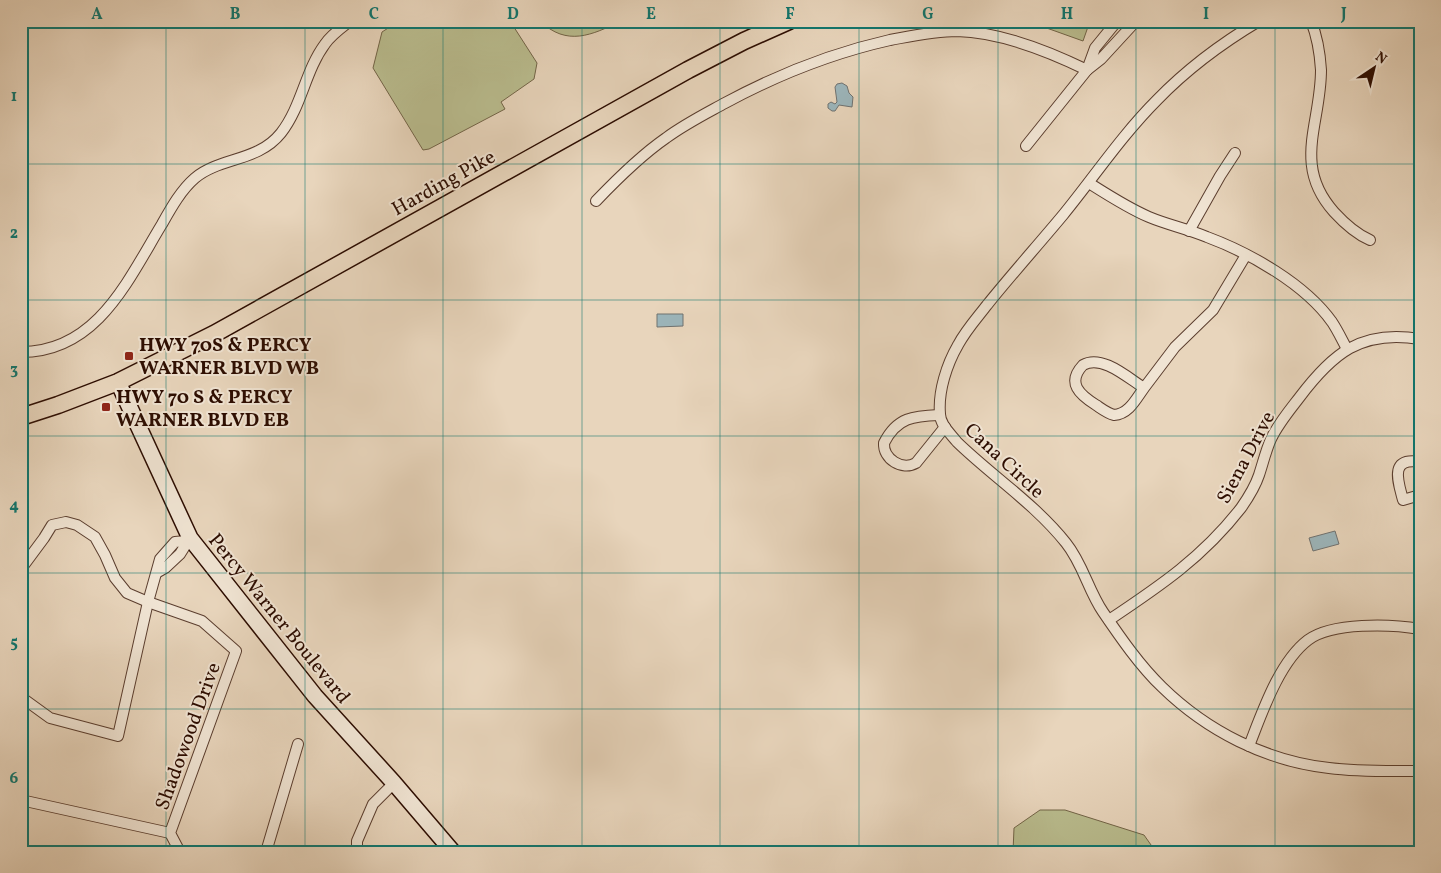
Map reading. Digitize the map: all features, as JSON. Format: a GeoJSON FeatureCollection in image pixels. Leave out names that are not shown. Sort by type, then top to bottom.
{"type":"FeatureCollection","features":[{"type":"Feature","properties":{"kind":"main road","name":"Harding Pike"},"geometry":{"type":"LineString","coordinates":[[21,417],[118,382],[214,334],[688,70],[744,41],[789,21]]}},
{"type":"Feature","properties":{"kind":"street"},"geometry":{"type":"LineString","coordinates":[[21,352],[47,350],[64,344],[85,331],[103,314],[128,281],[185,188],[201,174],[254,153],[268,146],[278,136],[294,111],[320,50],[330,38],[350,21]]}},
{"type":"Feature","properties":{"kind":"street"},"geometry":{"type":"LineString","coordinates":[[1087,70],[1095,48],[1118,21]]}},
{"type":"Feature","properties":{"kind":"street"},"geometry":{"type":"LineString","coordinates":[[1026,146],[1087,70],[1101,59],[1136,21]]}},
{"type":"Feature","properties":{"kind":"street","name":"Cana Circle"},"geometry":{"type":"LineString","coordinates":[[1259,21],[1210,54],[1156,100],[994,296],[958,345],[945,376],[940,415],[945,427],[967,451],[1021,499],[1063,540],[1080,564],[1092,594],[1109,620],[1153,678],[1207,724],[1249,746],[1288,761],[1343,770],[1420,771]]}},
{"type":"Feature","properties":{"kind":"street"},"geometry":{"type":"LineString","coordinates":[[1311,21],[1319,51],[1320,70],[1311,152],[1311,170],[1324,199],[1335,214],[1354,231],[1370,240]]}},
{"type":"Feature","properties":{"kind":"street"},"geometry":{"type":"LineString","coordinates":[[596,201],[646,152],[706,113],[784,74],[833,56],[878,43],[922,34],[967,32],[1038,49],[1063,58],[1087,70]]}},
{"type":"Feature","properties":{"kind":"street"},"geometry":{"type":"LineString","coordinates":[[1190,231],[1235,153]]}},
{"type":"Feature","properties":{"kind":"street"},"geometry":{"type":"LineString","coordinates":[[1088,183],[1141,213],[1216,240],[1246,255],[1284,278],[1308,297],[1333,324],[1347,349]]}},
{"type":"Feature","properties":{"kind":"street"},"geometry":{"type":"LineString","coordinates":[[1144,388],[1106,364],[1096,361],[1083,365],[1075,378],[1076,386],[1081,394],[1114,415],[1127,410],[1180,342],[1213,310],[1246,255]]}},
{"type":"Feature","properties":{"kind":"street","name":"Siena Drive"},"geometry":{"type":"LineString","coordinates":[[1109,620],[1170,579],[1202,551],[1231,519],[1255,484],[1275,431],[1318,373],[1336,356],[1358,344],[1382,338],[1420,339]]}},
{"type":"Feature","properties":{"kind":"street","name":"Percy Warner Boulevard"},"geometry":{"type":"LineString","coordinates":[[118,382],[188,540],[315,696],[394,783],[453,852]]}},
{"type":"Feature","properties":{"kind":"street"},"geometry":{"type":"LineString","coordinates":[[940,415],[914,417],[900,423],[884,442],[886,453],[900,465],[912,465],[916,463],[945,427]]}},
{"type":"Feature","properties":{"kind":"street"},"geometry":{"type":"LineString","coordinates":[[1420,462],[1408,461],[1403,463],[1397,478],[1404,500],[1420,495]]}},
{"type":"Feature","properties":{"kind":"street","name":"Shadowood Drive"},"geometry":{"type":"LineString","coordinates":[[21,569],[52,525],[66,522],[77,525],[95,537],[106,555],[116,578],[127,592],[148,602],[202,621],[236,651],[170,833],[180,852]]}},
{"type":"Feature","properties":{"kind":"street"},"geometry":{"type":"LineString","coordinates":[[21,697],[50,718],[118,736],[148,602],[158,572],[160,559],[175,542],[188,540]]}},
{"type":"Feature","properties":{"kind":"street"},"geometry":{"type":"LineString","coordinates":[[1249,746],[1276,680],[1295,653],[1308,640],[1324,633],[1353,626],[1420,629]]}},
{"type":"Feature","properties":{"kind":"street"},"geometry":{"type":"LineString","coordinates":[[266,852],[298,744]]}},
{"type":"Feature","properties":{"kind":"street"},"geometry":{"type":"LineString","coordinates":[[357,852],[357,841],[373,804],[394,783]]}},
{"type":"Feature","properties":{"kind":"street"},"geometry":{"type":"LineString","coordinates":[[21,800],[170,833]]}},
{"type":"Feature","properties":{"kind":"green space"},"geometry":{"type":"Polygon","coordinates":[[[399,21],[510,21],[537,63],[534,79],[501,102],[505,109],[429,149],[423,150],[373,68],[382,32],[399,21]]]}},
{"type":"Feature","properties":{"kind":"green space"},"geometry":{"type":"Polygon","coordinates":[[[540,21],[621,21],[590,34],[570,36],[550,29],[540,21]]]}},
{"type":"Feature","properties":{"kind":"green space"},"geometry":{"type":"Polygon","coordinates":[[[1027,21],[1090,21],[1083,41],[1027,21]]]}},
{"type":"Feature","properties":{"kind":"green space"},"geometry":{"type":"Polygon","coordinates":[[[1040,810],[1065,810],[1144,835],[1156,852],[1013,852],[1014,828],[1040,810]]]}},
{"type":"Feature","properties":{"kind":"water"},"geometry":{"type":"Polygon","coordinates":[[[842,83],[847,86],[849,93],[853,97],[852,107],[839,105],[835,111],[832,111],[828,108],[828,104],[831,102],[835,104],[837,102],[835,87],[837,84],[842,83]]]}},
{"type":"Feature","properties":{"kind":"water"},"geometry":{"type":"Polygon","coordinates":[[[657,314],[683,314],[683,326],[657,327],[657,314]]]}},
{"type":"Feature","properties":{"kind":"water"},"geometry":{"type":"Polygon","coordinates":[[[1335,531],[1339,544],[1313,551],[1309,538],[1335,531]]]}},
{"type":"Feature","properties":{"kind":"place","name":"HWY 70S & PERCY WARNER BLVD WB"},"geometry":{"type":"Point","coordinates":[129,356]}},
{"type":"Feature","properties":{"kind":"place","name":"HWY 70 S & PERCY WARNER BLVD EB"},"geometry":{"type":"Point","coordinates":[106,407]}}]}
